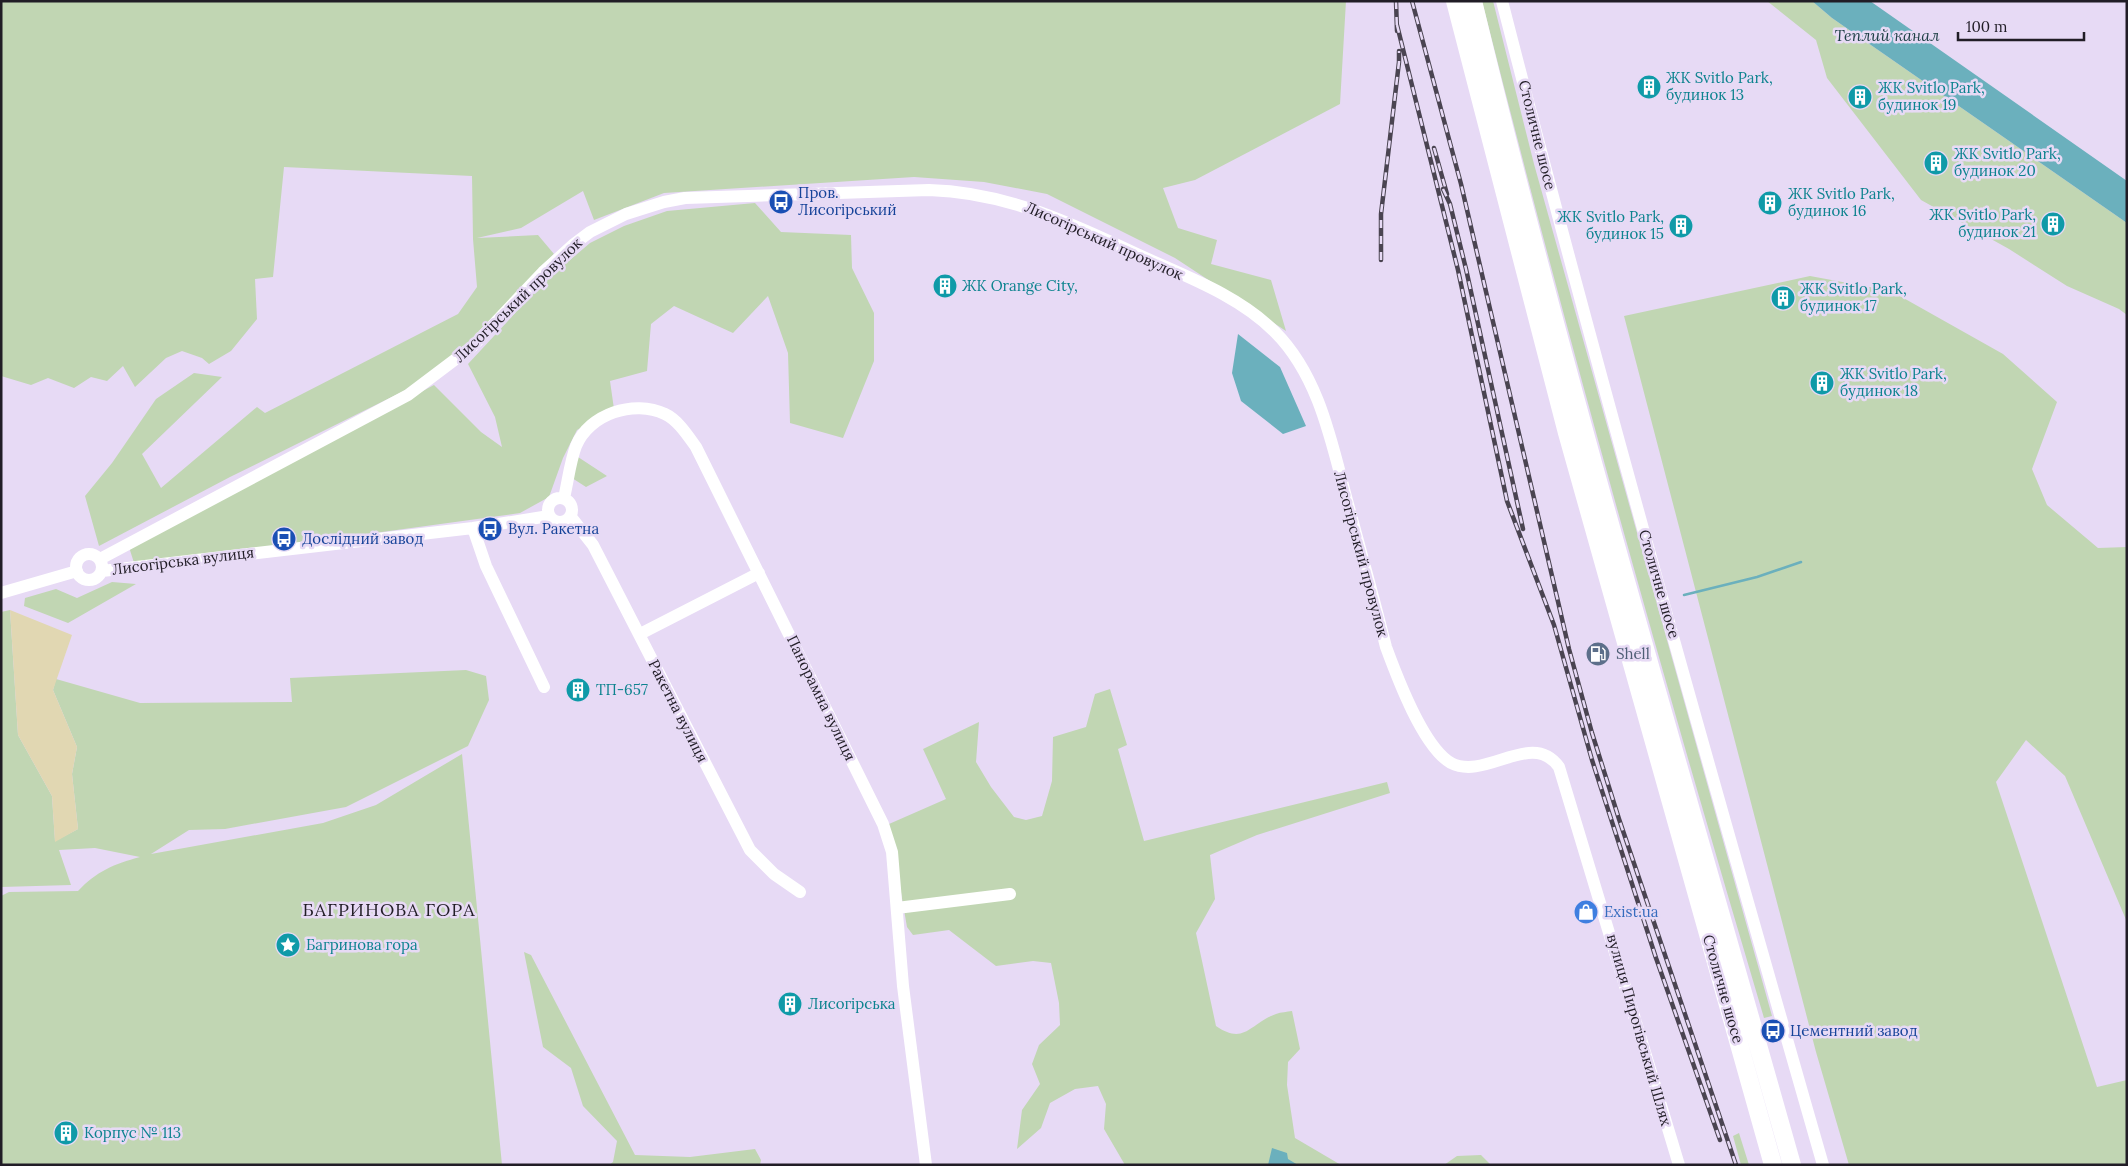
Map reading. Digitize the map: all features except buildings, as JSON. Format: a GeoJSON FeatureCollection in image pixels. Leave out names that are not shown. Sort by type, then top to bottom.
{"type":"FeatureCollection","features":[{"type":"Feature","properties":{"kind":"highway","name":"Столичне шосе"},"geometry":{"type":"LineString","coordinates":[[1455,1],[1536,321],[1773,1165]]}},
{"type":"Feature","properties":{"kind":"highway","name":"Столичне шосе"},"geometry":{"type":"LineString","coordinates":[[1473,1],[1512,165],[1550,307],[1792,1165]]}},
{"type":"Feature","properties":{"kind":"street","name":"Столичне шосе"},"geometry":{"type":"LineString","coordinates":[[1502,1],[1550,187],[1637,507],[1823,1165]]}},
{"type":"Feature","properties":{"kind":"street","name":"Лисогірський провулок"},"geometry":{"type":"LineString","coordinates":[[101,565],[126,545],[408,396],[473,346],[568,248],[590,232],[626,214],[664,202],[685,198],[949,190],[1011,201],[1071,223],[1222,294],[1249,311],[1274,332],[1304,371],[1320,408],[1330,436],[1386,647],[1396,675],[1430,742],[1446,759],[1466,766],[1530,752],[1547,756]]}},
{"type":"Feature","properties":{"kind":"street","name":"Панорамна вулиця"},"geometry":{"type":"LineString","coordinates":[[564,498],[576,445],[590,426],[615,411],[629,408],[665,414],[686,432],[696,447],[883,824],[892,852],[903,986],[926,1165]]}},
{"type":"Feature","properties":{"kind":"street"},"geometry":{"type":"LineString","coordinates":[[564,498],[572,506],[571,517],[566,522],[558,523],[550,516],[548,510],[554,499],[564,498]]}},
{"type":"Feature","properties":{"kind":"street","name":"Лисогірська вулиця"},"geometry":{"type":"LineString","coordinates":[[101,565],[131,567],[473,528],[550,516]]}},
{"type":"Feature","properties":{"kind":"street","name":"Ракетна вулиця"},"geometry":{"type":"LineString","coordinates":[[571,517],[593,545],[750,850],[774,874],[800,892]]}},
{"type":"Feature","properties":{"kind":"street"},"geometry":{"type":"LineString","coordinates":[[473,528],[484,560],[544,687]]}},
{"type":"Feature","properties":{"kind":"street"},"geometry":{"type":"LineString","coordinates":[[126,545],[122,552],[122,559],[125,565],[131,567]]}},
{"type":"Feature","properties":{"kind":"street"},"geometry":{"type":"LineString","coordinates":[[88,554],[101,565],[94,580],[87,580],[78,575],[76,571],[78,561],[82,556],[88,554]]}},
{"type":"Feature","properties":{"kind":"street"},"geometry":{"type":"LineString","coordinates":[[1,593],[76,571]]}},
{"type":"Feature","properties":{"kind":"street"},"geometry":{"type":"LineString","coordinates":[[640,634],[759,573]]}},
{"type":"Feature","properties":{"kind":"street","name":"вулиця Пирогівський Шлях"},"geometry":{"type":"LineString","coordinates":[[1547,756],[1555,762],[1562,775],[1679,1165]]}},
{"type":"Feature","properties":{"kind":"street"},"geometry":{"type":"LineString","coordinates":[[897,908],[1010,894]]}},
{"type":"Feature","properties":{"kind":"shaded area"},"geometry":{"type":"Polygon","coordinates":[[[1,1],[1346,1],[1340,104],[1195,180],[1163,188],[1178,228],[1217,240],[1211,264],[1271,280],[1286,331],[1175,258],[1047,194],[984,182],[914,177],[664,193],[594,220],[583,191],[521,228],[477,238],[538,235],[554,254],[470,343],[414,386],[230,477],[99,546],[85,496],[112,463],[156,399],[194,373],[222,377],[142,454],[161,488],[257,407],[265,413],[458,314],[477,287],[473,239],[472,176],[284,167],[273,277],[255,279],[257,319],[231,351],[209,364],[202,358],[182,351],[166,358],[135,387],[123,366],[107,381],[91,377],[74,388],[48,378],[31,385],[1,376],[1,1]]]}},
{"type":"Feature","properties":{"kind":"shaded area"},"geometry":{"type":"Polygon","coordinates":[[[1482,1],[1493,1],[1534,164],[1772,1016],[1764,1018],[1690,765],[1548,256],[1482,1]]]}},
{"type":"Feature","properties":{"kind":"shaded area"},"geometry":{"type":"Polygon","coordinates":[[[1767,1],[1812,1],[1832,18],[2127,223],[2127,315],[2119,309],[2067,286],[2009,249],[1921,200],[1827,78],[1816,40],[1767,1]]]}},
{"type":"Feature","properties":{"kind":"shaded area"},"geometry":{"type":"Polygon","coordinates":[[[755,203],[781,232],[851,235],[852,268],[874,313],[874,361],[843,438],[790,423],[788,353],[768,296],[733,333],[674,306],[651,324],[647,371],[610,381],[614,409],[577,430],[563,458],[549,497],[520,513],[135,566],[129,547],[434,385],[481,432],[502,447],[495,417],[468,364],[543,283],[590,243],[624,226],[667,211],[755,203]]]}},
{"type":"Feature","properties":{"kind":"shaded area"},"geometry":{"type":"Polygon","coordinates":[[[1810,276],[1891,291],[2003,354],[2057,402],[2032,469],[2047,505],[2098,548],[2127,547],[2127,922],[2065,776],[2026,740],[1996,782],[2097,1087],[2127,1080],[2127,1165],[1849,1165],[1816,1052],[1624,316],[1810,276]]]}},
{"type":"Feature","properties":{"kind":"shaded area"},"geometry":{"type":"Polygon","coordinates":[[[578,457],[607,476],[586,487],[572,478],[578,457]]]}},
{"type":"Feature","properties":{"kind":"shaded area"},"geometry":{"type":"Polygon","coordinates":[[[112,582],[136,584],[68,623],[24,606],[25,598],[56,589],[77,598],[112,582]]]}},
{"type":"Feature","properties":{"kind":"shaded area"},"geometry":{"type":"Polygon","coordinates":[[[10,610],[18,735],[52,796],[55,841],[78,829],[72,774],[77,747],[53,690],[56,679],[140,703],[292,702],[290,678],[466,670],[486,676],[489,700],[468,746],[346,807],[225,829],[189,830],[151,854],[323,823],[376,805],[462,754],[502,1165],[1,1165],[1,896],[9,892],[78,891],[92,878],[106,869],[140,857],[95,848],[59,850],[71,885],[1,887],[1,612],[10,610]]]}},
{"type":"Feature","properties":{"kind":"shaded area"},"geometry":{"type":"Polygon","coordinates":[[[1110,689],[1127,745],[1118,749],[1144,841],[1387,782],[1390,793],[1257,835],[1210,855],[1215,899],[1196,933],[1216,1026],[1226,1032],[1241,1033],[1276,1014],[1292,1011],[1300,1049],[1288,1062],[1287,1085],[1295,1138],[1341,1165],[1125,1165],[1104,1129],[1106,1104],[1098,1086],[1075,1089],[1050,1103],[1041,1128],[1017,1149],[1022,1110],[1040,1084],[1032,1064],[1039,1045],[1060,1025],[1059,1003],[1051,963],[1033,961],[996,966],[949,930],[913,935],[907,927],[889,824],[946,799],[923,749],[979,722],[976,762],[991,787],[1014,817],[1026,820],[1042,816],[1052,781],[1053,737],[1086,727],[1095,694],[1110,689]]]}},
{"type":"Feature","properties":{"kind":"shaded area"},"geometry":{"type":"Polygon","coordinates":[[[524,952],[531,955],[635,1155],[690,1157],[755,1149],[761,1160],[760,1165],[609,1165],[613,1162],[617,1141],[583,1106],[571,1068],[543,1047],[524,952]]]}},
{"type":"Feature","properties":{"kind":"shaded area"},"geometry":{"type":"Polygon","coordinates":[[[1739,1133],[1749,1165],[1741,1165],[1733,1136],[1739,1133]]]}},
{"type":"Feature","properties":{"kind":"shaded area"},"geometry":{"type":"Polygon","coordinates":[[[1481,1155],[1491,1165],[1444,1165],[1457,1156],[1481,1155]]]}},
{"type":"Feature","properties":{"kind":"sand"},"geometry":{"type":"Polygon","coordinates":[[[10,610],[72,635],[53,690],[77,747],[72,774],[78,829],[55,842],[52,796],[18,735],[10,610]]]}},
{"type":"Feature","properties":{"kind":"water","name":"Теплий канал"},"geometry":{"type":"Polygon","coordinates":[[[1812,1],[1870,1],[2127,181],[2127,223],[1832,18],[1812,1]]]}},
{"type":"Feature","properties":{"kind":"water"},"geometry":{"type":"Polygon","coordinates":[[[1238,334],[1280,367],[1306,426],[1283,434],[1241,401],[1232,373],[1238,334]]]}},
{"type":"Feature","properties":{"kind":"water"},"geometry":{"type":"Polygon","coordinates":[[[1272,1148],[1287,1153],[1288,1159],[1298,1165],[1268,1165],[1272,1148]]]}},
{"type":"Feature","properties":{"kind":"waterway"},"geometry":{"type":"LineString","coordinates":[[1684,595],[1757,577],[1801,562]]}},
{"type":"Feature","properties":{"kind":"railway"},"geometry":{"type":"LineString","coordinates":[[1396,1],[1397,31]]}},
{"type":"Feature","properties":{"kind":"railway"},"geometry":{"type":"LineString","coordinates":[[1412,1],[1461,184],[1569,649],[1592,733],[1619,819],[1736,1165]]}},
{"type":"Feature","properties":{"kind":"railway"},"geometry":{"type":"LineString","coordinates":[[1397,25],[1458,270],[1507,501],[1554,625],[1592,760],[1656,958],[1720,1140]]}},
{"type":"Feature","properties":{"kind":"railway"},"geometry":{"type":"LineString","coordinates":[[1381,260],[1381,214],[1399,51]]}},
{"type":"Feature","properties":{"kind":"railway"},"geometry":{"type":"LineString","coordinates":[[1434,148],[1447,194]]}},
{"type":"Feature","properties":{"kind":"railway"},"geometry":{"type":"LineString","coordinates":[[1443,189],[1450,204],[1466,269],[1523,529]]}},
{"type":"Feature","properties":{"kind":"place","name":"ЖК Svitlo Park, будинок 13"},"geometry":{"type":"Point","coordinates":[1649,87]}},
{"type":"Feature","properties":{"kind":"place","name":"ЖК Svitlo Park, будинок 19"},"geometry":{"type":"Point","coordinates":[1860,97]}},
{"type":"Feature","properties":{"kind":"place","name":"ЖК Svitlo Park, будинок 20"},"geometry":{"type":"Point","coordinates":[1936,163]}},
{"type":"Feature","properties":{"kind":"place","name":"Пров. Лисогірський"},"geometry":{"type":"Point","coordinates":[781,202]}},
{"type":"Feature","properties":{"kind":"place","name":"ЖК Svitlo Park, будинок 16"},"geometry":{"type":"Point","coordinates":[1770,203]}},
{"type":"Feature","properties":{"kind":"place","name":"ЖК Svitlo Park, будинок 21"},"geometry":{"type":"Point","coordinates":[2053,224]}},
{"type":"Feature","properties":{"kind":"place","name":"ЖК Svitlo Park, будинок 15"},"geometry":{"type":"Point","coordinates":[1681,226]}},
{"type":"Feature","properties":{"kind":"place","name":"ЖК Orange City,"},"geometry":{"type":"Point","coordinates":[945,286]}},
{"type":"Feature","properties":{"kind":"place","name":"ЖК Svitlo Park, будинок 17"},"geometry":{"type":"Point","coordinates":[1783,298]}},
{"type":"Feature","properties":{"kind":"place","name":"ЖК Svitlo Park, будинок 18"},"geometry":{"type":"Point","coordinates":[1822,383]}},
{"type":"Feature","properties":{"kind":"place","name":"Вул. Ракетна"},"geometry":{"type":"Point","coordinates":[490,529]}},
{"type":"Feature","properties":{"kind":"place","name":"Дослідний завод"},"geometry":{"type":"Point","coordinates":[284,539]}},
{"type":"Feature","properties":{"kind":"place","name":"Shell"},"geometry":{"type":"Point","coordinates":[1598,654]}},
{"type":"Feature","properties":{"kind":"place","name":"ТП-657"},"geometry":{"type":"Point","coordinates":[578,690]}},
{"type":"Feature","properties":{"kind":"place","name":"Exist.ua"},"geometry":{"type":"Point","coordinates":[1586,912]}},
{"type":"Feature","properties":{"kind":"place","name":"Багринова гора"},"geometry":{"type":"Point","coordinates":[288,945]}},
{"type":"Feature","properties":{"kind":"place","name":"Лисогірська"},"geometry":{"type":"Point","coordinates":[790,1004]}},
{"type":"Feature","properties":{"kind":"place","name":"Цементний завод"},"geometry":{"type":"Point","coordinates":[1773,1031]}},
{"type":"Feature","properties":{"kind":"place","name":"Корпус № 113"},"geometry":{"type":"Point","coordinates":[66,1133]}},
{"type":"Feature","properties":{"kind":"district","name":"БАГРИНОВА ГОРА"},"geometry":{"type":"Point","coordinates":[389,910]}}]}
